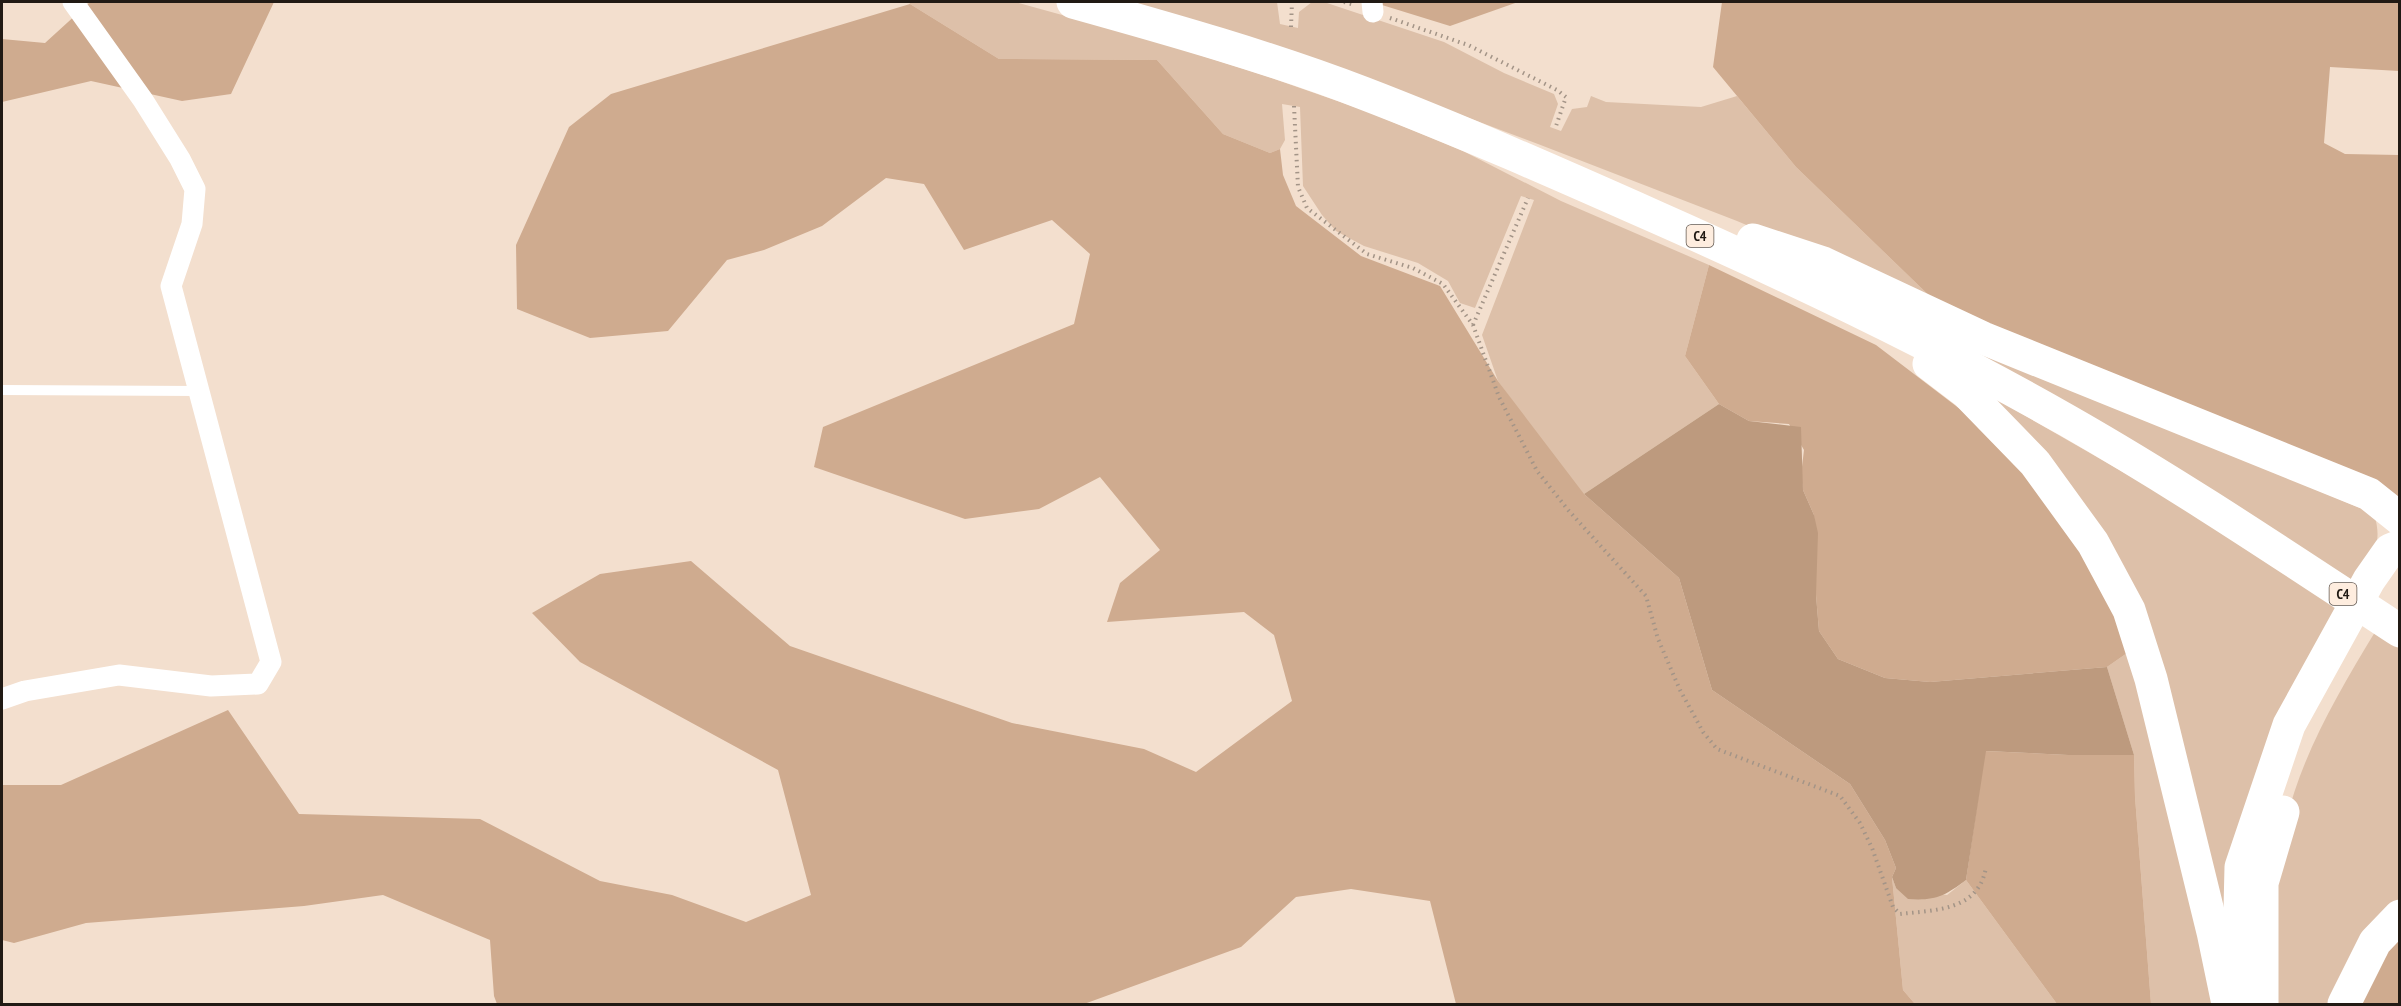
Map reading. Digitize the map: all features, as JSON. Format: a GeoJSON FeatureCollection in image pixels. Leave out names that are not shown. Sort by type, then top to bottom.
{"type":"FeatureCollection","features":[{"type":"Feature","properties":{"kind":"highway","name":"C4"},"geometry":{"type":"LineString","coordinates":[[1073,2],[1242,52],[1359,92],[1561,175],[1799,281],[1946,354],[2068,421],[2217,510],[2400,631]]}},
{"type":"Feature","properties":{"kind":"highway"},"geometry":{"type":"LineString","coordinates":[[1561,175],[1823,263],[1983,338],[2369,494],[2400,519]]}},
{"type":"Feature","properties":{"kind":"highway"},"geometry":{"type":"LineString","coordinates":[[1799,281],[1895,339],[1967,393],[2035,463],[2093,543],[2129,610],[2151,679],[2228,1005]]}},
{"type":"Feature","properties":{"kind":"highway"},"geometry":{"type":"LineString","coordinates":[[2238,1005],[2241,867],[2289,725],[2369,580],[2390,550],[2400,546]]}},
{"type":"Feature","properties":{"kind":"highway"},"geometry":{"type":"LineString","coordinates":[[2262,1005],[2262,883],[2310,726],[2400,575]]}},
{"type":"Feature","properties":{"kind":"highway"},"geometry":{"type":"LineString","coordinates":[[2344,1005],[2375,942],[2400,916]]}},
{"type":"Feature","properties":{"kind":"street"},"geometry":{"type":"LineString","coordinates":[[2,699],[25,691],[119,675],[211,686],[258,684],[271,662],[171,286],[192,224],[195,189],[180,159],[143,100],[73,2]]}},
{"type":"Feature","properties":{"kind":"lane"},"geometry":{"type":"LineString","coordinates":[[2,390],[199,391]]}},
{"type":"Feature","properties":{"kind":"path"},"geometry":{"type":"LineString","coordinates":[[1291,27],[1292,2]]}},
{"type":"Feature","properties":{"kind":"path"},"geometry":{"type":"LineString","coordinates":[[1344,2],[1373,7],[1468,45],[1557,90],[1566,97],[1555,129]]}},
{"type":"Feature","properties":{"kind":"path"},"geometry":{"type":"LineString","coordinates":[[1293,106],[1298,187],[1307,208],[1367,254],[1413,268],[1443,284],[1473,325],[1499,397],[1537,471],[1569,511],[1646,596],[1658,639],[1680,690],[1703,732],[1717,749],[1840,796],[1860,823],[1872,848],[1893,907],[1900,914],[1957,906],[1983,883],[1986,867]]}},
{"type":"Feature","properties":{"kind":"path"},"geometry":{"type":"LineString","coordinates":[[1473,325],[1528,198]]}},
{"type":"Feature","properties":{"kind":"shaded area"},"geometry":{"type":"Polygon","coordinates":[[[90,2],[274,2],[231,94],[182,101],[91,81],[2,102],[2,39],[45,43],[90,2]]]}},
{"type":"Feature","properties":{"kind":"shaded area"},"geometry":{"type":"Polygon","coordinates":[[[909,2],[1015,2],[1149,39],[1266,76],[1366,111],[1463,151],[1561,201],[1709,265],[1685,356],[1719,404],[1581,496],[1498,381],[1482,335],[1534,200],[1521,196],[1475,308],[1460,303],[1448,281],[1418,263],[1364,246],[1336,231],[1322,215],[1303,186],[1300,107],[1282,104],[1285,140],[1280,149],[1270,153],[1223,134],[1157,60],[999,59],[909,2]]]}},
{"type":"Feature","properties":{"kind":"shaded area"},"geometry":{"type":"Polygon","coordinates":[[[1133,2],[1277,2],[1280,24],[1298,28],[1299,12],[1312,2],[1324,2],[1444,42],[1504,73],[1554,94],[1558,104],[1550,127],[1561,131],[1572,109],[1587,107],[1591,96],[1606,102],[1701,107],[1737,96],[1796,167],[1942,308],[1737,221],[1538,144],[1344,71],[1133,2]]]}},
{"type":"Feature","properties":{"kind":"shaded area"},"geometry":{"type":"Polygon","coordinates":[[[1381,2],[1518,2],[1450,26],[1382,5],[1381,2]]]}},
{"type":"Feature","properties":{"kind":"shaded area"},"geometry":{"type":"Polygon","coordinates":[[[1722,2],[2399,2],[2399,71],[2330,67],[2324,143],[2345,154],[2399,155],[2399,500],[1942,308],[1796,167],[1713,67],[1722,2]]]}},
{"type":"Feature","properties":{"kind":"shaded area"},"geometry":{"type":"Polygon","coordinates":[[[910,4],[999,59],[1157,60],[1223,134],[1270,153],[1280,149],[1283,175],[1296,206],[1361,256],[1440,286],[1498,381],[1584,494],[1679,578],[1712,690],[1850,784],[1885,840],[1896,868],[1892,877],[1903,990],[1915,1004],[1456,1004],[1430,901],[1351,889],[1296,897],[1241,947],[1084,1004],[497,1004],[494,996],[490,940],[383,895],[304,906],[86,923],[14,943],[2,940],[2,785],[61,785],[228,710],[299,814],[480,819],[600,881],[672,895],[746,922],[811,895],[778,770],[580,662],[532,613],[600,574],[691,561],[790,646],[1012,723],[1144,749],[1196,772],[1292,701],[1274,635],[1244,612],[1107,622],[1120,583],[1160,550],[1100,477],[1039,509],[965,519],[814,467],[823,427],[1074,324],[1090,254],[1052,220],[964,250],[924,184],[886,178],[822,226],[764,250],[727,260],[668,331],[590,338],[517,309],[516,245],[569,127],[611,94],[910,4]]]}},
{"type":"Feature","properties":{"kind":"shaded area"},"geometry":{"type":"Polygon","coordinates":[[[1709,265],[1876,345],[1977,422],[2036,482],[2085,551],[2130,651],[2107,667],[1930,682],[1885,678],[1838,659],[1819,631],[1814,515],[1803,490],[1801,475],[1804,450],[1789,424],[1749,421],[1719,404],[1685,356],[1709,265]]]}},
{"type":"Feature","properties":{"kind":"shaded area"},"geometry":{"type":"Polygon","coordinates":[[[1985,350],[2374,514],[2378,534],[2377,543],[2357,584],[1984,356],[1985,350]]]}},
{"type":"Feature","properties":{"kind":"shaded area"},"geometry":{"type":"Polygon","coordinates":[[[1970,384],[2163,495],[2340,609],[2229,941],[2171,713],[1970,384]]]}},
{"type":"Feature","properties":{"kind":"shaded area"},"geometry":{"type":"Polygon","coordinates":[[[1719,404],[1749,421],[1801,427],[1803,490],[1814,515],[1818,533],[1816,595],[1819,631],[1838,659],[1885,678],[1930,682],[2107,667],[2134,755],[1986,751],[1966,880],[1952,890],[1933,898],[1908,899],[1896,888],[1892,877],[1896,868],[1885,840],[1850,784],[1712,690],[1679,578],[1584,494],[1719,404]]]}},
{"type":"Feature","properties":{"kind":"shaded area"},"geometry":{"type":"Polygon","coordinates":[[[2375,632],[2399,648],[2399,901],[2334,1004],[2270,1004],[2280,853],[2294,794],[2304,765],[2330,710],[2375,632]]]}},
{"type":"Feature","properties":{"kind":"shaded area"},"geometry":{"type":"Polygon","coordinates":[[[2130,651],[2218,1004],[2151,1004],[2135,797],[2134,755],[2107,667],[2130,651]]]}},
{"type":"Feature","properties":{"kind":"shaded area"},"geometry":{"type":"Polygon","coordinates":[[[1985,751],[2134,755],[2135,797],[2151,1004],[2057,1004],[1966,880],[1985,751]]]}},
{"type":"Feature","properties":{"kind":"shaded area"},"geometry":{"type":"Polygon","coordinates":[[[1892,877],[1896,888],[1947,895],[1966,880],[2057,1004],[1915,1004],[1903,990],[1892,877]]]}},
{"type":"Feature","properties":{"kind":"shaded area"},"geometry":{"type":"Polygon","coordinates":[[[2399,932],[2399,1004],[2356,1004],[2399,932]]]}}]}
